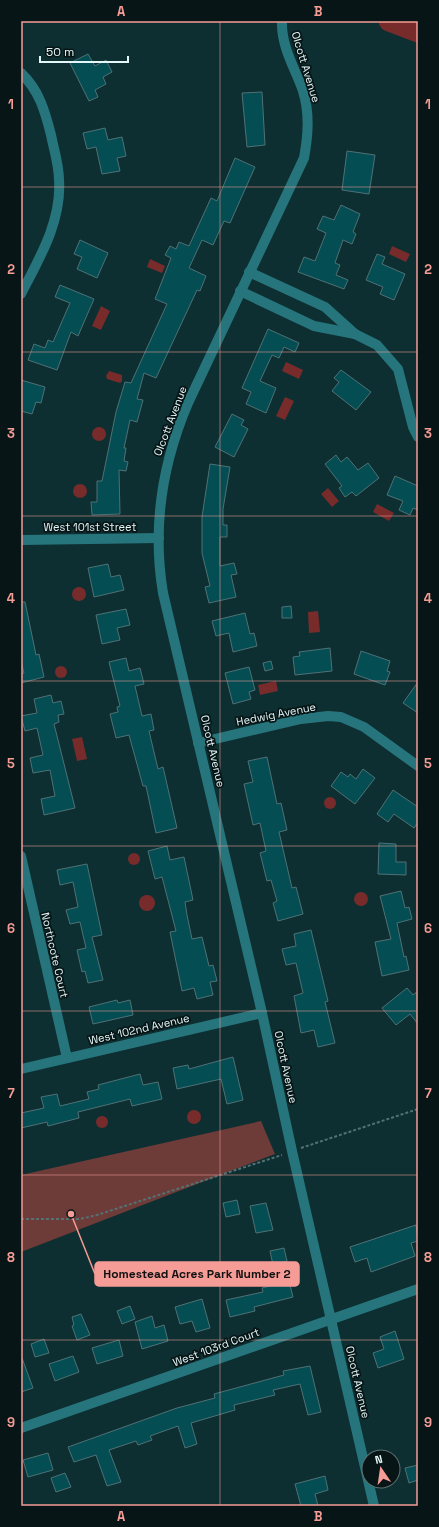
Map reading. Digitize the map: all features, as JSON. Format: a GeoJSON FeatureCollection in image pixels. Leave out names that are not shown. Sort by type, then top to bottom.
{"type":"FeatureCollection","features":[{"type":"Feature","properties":{"kind":"street","name":"Olcott Avenue"},"geometry":{"type":"LineString","coordinates":[[282,21],[283,39],[287,53],[298,79],[306,104],[308,117],[304,158],[188,403],[170,451],[162,492],[159,538],[163,593],[262,1013],[330,1319],[374,1506]]}},
{"type":"Feature","properties":{"kind":"street"},"geometry":{"type":"LineString","coordinates":[[21,73],[36,90],[42,104],[56,160],[59,200],[54,222],[40,258],[21,294]]}},
{"type":"Feature","properties":{"kind":"street"},"geometry":{"type":"LineString","coordinates":[[249,272],[325,307],[355,334],[377,345],[393,361],[398,369],[413,428],[418,437]]}},
{"type":"Feature","properties":{"kind":"street"},"geometry":{"type":"LineString","coordinates":[[240,292],[314,326],[355,334]]}},
{"type":"Feature","properties":{"kind":"street","name":"West 101st Street"},"geometry":{"type":"LineString","coordinates":[[21,540],[159,538]]}},
{"type":"Feature","properties":{"kind":"street","name":"Hedwig Avenue"},"geometry":{"type":"LineString","coordinates":[[198,743],[301,719],[328,716],[341,717],[364,727],[418,766]]}},
{"type":"Feature","properties":{"kind":"street","name":"Northcote Court"},"geometry":{"type":"LineString","coordinates":[[21,856],[23,871],[67,1058]]}},
{"type":"Feature","properties":{"kind":"street","name":"West 102nd Avenue"},"geometry":{"type":"LineString","coordinates":[[21,1069],[262,1013]]}},
{"type":"Feature","properties":{"kind":"street","name":"West 103rd Court"},"geometry":{"type":"LineString","coordinates":[[21,1428],[418,1289]]}},
{"type":"Feature","properties":{"kind":"path"},"geometry":{"type":"LineString","coordinates":[[21,1219],[80,1219],[97,1215],[418,1109]]}},
{"type":"Feature","properties":{"kind":"shaded area"},"geometry":{"type":"Polygon","coordinates":[[[392,246],[410,254],[406,262],[389,254],[392,246]]]}},
{"type":"Feature","properties":{"kind":"shaded area"},"geometry":{"type":"Polygon","coordinates":[[[150,259],[165,266],[162,273],[147,267],[150,259]]]}},
{"type":"Feature","properties":{"kind":"shaded area"},"geometry":{"type":"Polygon","coordinates":[[[101,306],[110,311],[101,330],[92,326],[101,306]]]}},
{"type":"Feature","properties":{"kind":"shaded area"},"geometry":{"type":"Polygon","coordinates":[[[286,362],[303,370],[299,379],[282,371],[286,362]]]}},
{"type":"Feature","properties":{"kind":"shaded area"},"geometry":{"type":"Polygon","coordinates":[[[109,371],[122,375],[122,381],[120,383],[107,379],[106,376],[109,371]]]}},
{"type":"Feature","properties":{"kind":"shaded area"},"geometry":{"type":"Polygon","coordinates":[[[285,397],[294,401],[285,420],[276,416],[285,397]]]}},
{"type":"Feature","properties":{"kind":"shaded area"},"geometry":{"type":"Polygon","coordinates":[[[99,427],[104,429],[106,434],[104,439],[99,441],[94,439],[92,434],[94,429],[99,427]]]}},
{"type":"Feature","properties":{"kind":"shaded area"},"geometry":{"type":"Polygon","coordinates":[[[77,484],[83,484],[87,488],[87,494],[83,498],[77,498],[73,494],[73,488],[77,484]]]}},
{"type":"Feature","properties":{"kind":"shaded area"},"geometry":{"type":"Polygon","coordinates":[[[328,488],[339,501],[332,507],[321,494],[328,488]]]}},
{"type":"Feature","properties":{"kind":"shaded area"},"geometry":{"type":"Polygon","coordinates":[[[377,504],[394,513],[389,521],[373,512],[377,504]]]}},
{"type":"Feature","properties":{"kind":"shaded area"},"geometry":{"type":"Polygon","coordinates":[[[79,587],[84,589],[86,594],[84,599],[79,601],[74,599],[72,594],[74,589],[79,587]]]}},
{"type":"Feature","properties":{"kind":"shaded area"},"geometry":{"type":"Polygon","coordinates":[[[318,611],[320,632],[309,633],[308,612],[318,611]]]}},
{"type":"Feature","properties":{"kind":"shaded area"},"geometry":{"type":"Polygon","coordinates":[[[59,666],[63,666],[67,672],[63,678],[59,678],[55,674],[55,670],[59,666]]]}},
{"type":"Feature","properties":{"kind":"shaded area"},"geometry":{"type":"Polygon","coordinates":[[[276,681],[278,691],[260,695],[258,685],[276,681]]]}},
{"type":"Feature","properties":{"kind":"shaded area"},"geometry":{"type":"Polygon","coordinates":[[[82,737],[87,759],[77,761],[72,739],[82,737]]]}},
{"type":"Feature","properties":{"kind":"shaded area"},"geometry":{"type":"Polygon","coordinates":[[[328,797],[332,797],[336,803],[332,809],[328,809],[324,805],[324,801],[328,797]]]}},
{"type":"Feature","properties":{"kind":"shaded area"},"geometry":{"type":"Polygon","coordinates":[[[132,853],[136,853],[140,859],[136,865],[132,865],[128,861],[128,857],[132,853]]]}},
{"type":"Feature","properties":{"kind":"shaded area"},"geometry":{"type":"Polygon","coordinates":[[[361,892],[366,894],[368,899],[366,904],[361,906],[356,904],[354,899],[356,894],[361,892]]]}},
{"type":"Feature","properties":{"kind":"shaded area"},"geometry":{"type":"Polygon","coordinates":[[[147,895],[153,897],[155,903],[153,909],[147,911],[141,909],[139,903],[141,897],[147,895]]]}},
{"type":"Feature","properties":{"kind":"shaded area"},"geometry":{"type":"Polygon","coordinates":[[[191,1110],[197,1110],[201,1114],[201,1120],[197,1124],[191,1124],[187,1120],[187,1114],[191,1110]]]}},
{"type":"Feature","properties":{"kind":"shaded area"},"geometry":{"type":"Polygon","coordinates":[[[100,1116],[104,1116],[108,1122],[104,1128],[100,1128],[96,1124],[96,1120],[100,1116]]]}},
{"type":"Feature","properties":{"kind":"shaded area"},"geometry":{"type":"Polygon","coordinates":[[[261,1121],[275,1154],[21,1252],[21,1175],[261,1121]]]}},
{"type":"Feature","properties":{"kind":"building"},"geometry":{"type":"Polygon","coordinates":[[[88,54],[95,66],[106,60],[112,72],[103,77],[106,84],[95,90],[98,97],[89,101],[70,63],[88,54]]]}},
{"type":"Feature","properties":{"kind":"building"},"geometry":{"type":"Polygon","coordinates":[[[262,92],[265,145],[247,147],[242,93],[262,92]]]}},
{"type":"Feature","properties":{"kind":"building"},"geometry":{"type":"Polygon","coordinates":[[[105,128],[108,140],[122,137],[126,156],[117,158],[120,171],[102,174],[96,147],[87,149],[83,133],[105,128]]]}},
{"type":"Feature","properties":{"kind":"building"},"geometry":{"type":"Polygon","coordinates":[[[347,151],[375,155],[369,194],[342,190],[347,151]]]}},
{"type":"Feature","properties":{"kind":"building"},"geometry":{"type":"Polygon","coordinates":[[[235,158],[255,167],[230,223],[224,221],[213,245],[202,240],[189,268],[206,276],[200,291],[197,290],[156,378],[144,373],[137,399],[143,400],[137,422],[130,420],[124,448],[126,448],[124,461],[128,462],[126,471],[119,470],[120,514],[92,515],[91,502],[97,502],[97,481],[102,481],[116,412],[125,382],[131,383],[167,304],[155,299],[171,258],[165,255],[170,246],[176,249],[179,242],[189,246],[211,198],[217,201],[235,158]]]}},
{"type":"Feature","properties":{"kind":"building"},"geometry":{"type":"Polygon","coordinates":[[[341,205],[360,214],[353,232],[356,234],[352,244],[343,240],[335,263],[340,265],[336,275],[348,280],[344,289],[298,272],[304,257],[315,261],[326,233],[317,229],[323,216],[334,220],[341,205]]]}},
{"type":"Feature","properties":{"kind":"building"},"geometry":{"type":"Polygon","coordinates":[[[80,240],[108,253],[97,278],[77,269],[82,257],[74,254],[80,240]]]}},
{"type":"Feature","properties":{"kind":"building"},"geometry":{"type":"Polygon","coordinates":[[[377,254],[385,257],[382,264],[405,274],[394,300],[380,294],[383,287],[366,280],[377,254]]]}},
{"type":"Feature","properties":{"kind":"building"},"geometry":{"type":"Polygon","coordinates":[[[60,285],[94,299],[78,336],[71,332],[57,370],[28,360],[34,344],[45,348],[48,340],[53,342],[70,303],[55,297],[60,285]]]}},
{"type":"Feature","properties":{"kind":"building"},"geometry":{"type":"Polygon","coordinates":[[[268,329],[299,343],[295,352],[284,347],[279,358],[272,355],[260,381],[276,388],[266,413],[246,404],[251,392],[242,388],[268,329]]]}},
{"type":"Feature","properties":{"kind":"building"},"geometry":{"type":"Polygon","coordinates":[[[341,370],[371,392],[356,410],[332,391],[339,382],[334,378],[341,370]]]}},
{"type":"Feature","properties":{"kind":"building"},"geometry":{"type":"Polygon","coordinates":[[[21,380],[45,387],[41,403],[36,402],[32,414],[21,411],[21,380]]]}},
{"type":"Feature","properties":{"kind":"building"},"geometry":{"type":"Polygon","coordinates":[[[232,414],[244,420],[241,425],[248,429],[234,457],[215,447],[232,414]]]}},
{"type":"Feature","properties":{"kind":"building"},"geometry":{"type":"Polygon","coordinates":[[[336,455],[341,462],[347,457],[358,470],[368,463],[379,478],[356,496],[352,492],[345,497],[339,488],[342,486],[325,464],[336,455]]]}},
{"type":"Feature","properties":{"kind":"building"},"geometry":{"type":"Polygon","coordinates":[[[210,464],[230,467],[223,509],[223,525],[227,525],[227,537],[220,537],[220,566],[234,563],[237,574],[231,575],[236,597],[209,603],[205,587],[210,586],[202,553],[202,517],[210,464]]]}},
{"type":"Feature","properties":{"kind":"building"},"geometry":{"type":"Polygon","coordinates":[[[395,476],[418,486],[418,510],[413,508],[410,515],[399,510],[403,501],[387,495],[395,476]]]}},
{"type":"Feature","properties":{"kind":"building"},"geometry":{"type":"Polygon","coordinates":[[[108,564],[111,577],[120,575],[124,590],[94,597],[88,568],[108,564]]]}},
{"type":"Feature","properties":{"kind":"building"},"geometry":{"type":"Polygon","coordinates":[[[21,602],[25,602],[36,655],[39,654],[44,677],[21,683],[21,674],[24,673],[21,661],[21,602]]]}},
{"type":"Feature","properties":{"kind":"building"},"geometry":{"type":"Polygon","coordinates":[[[291,606],[292,618],[282,618],[282,607],[291,606]]]}},
{"type":"Feature","properties":{"kind":"building"},"geometry":{"type":"Polygon","coordinates":[[[126,609],[130,625],[117,628],[120,640],[102,644],[96,615],[126,609]]]}},
{"type":"Feature","properties":{"kind":"building"},"geometry":{"type":"Polygon","coordinates":[[[245,613],[250,634],[254,633],[257,646],[233,652],[229,633],[216,636],[212,621],[245,613]]]}},
{"type":"Feature","properties":{"kind":"building"},"geometry":{"type":"Polygon","coordinates":[[[330,648],[332,671],[295,675],[293,657],[300,656],[299,652],[330,648]]]}},
{"type":"Feature","properties":{"kind":"building"},"geometry":{"type":"Polygon","coordinates":[[[361,651],[390,661],[387,671],[390,672],[385,685],[354,674],[361,651]]]}},
{"type":"Feature","properties":{"kind":"building"},"geometry":{"type":"Polygon","coordinates":[[[126,658],[129,671],[140,668],[144,684],[135,686],[142,716],[151,714],[154,730],[149,731],[158,769],[163,767],[177,828],[156,833],[146,786],[143,786],[129,735],[116,738],[110,714],[118,712],[117,707],[120,706],[109,662],[126,658]]]}},
{"type":"Feature","properties":{"kind":"building"},"geometry":{"type":"Polygon","coordinates":[[[271,661],[273,669],[265,671],[263,663],[271,661]]]}},
{"type":"Feature","properties":{"kind":"building"},"geometry":{"type":"Polygon","coordinates":[[[249,667],[255,690],[249,692],[251,699],[233,704],[225,673],[249,667]]]}},
{"type":"Feature","properties":{"kind":"building"},"geometry":{"type":"Polygon","coordinates":[[[418,682],[418,713],[403,703],[418,682]]]}},
{"type":"Feature","properties":{"kind":"building"},"geometry":{"type":"Polygon","coordinates":[[[51,695],[53,703],[61,701],[64,714],[58,715],[59,722],[54,724],[75,808],[44,815],[41,799],[55,796],[50,770],[33,773],[30,758],[43,755],[37,728],[25,731],[21,716],[37,713],[34,699],[51,695]]]}},
{"type":"Feature","properties":{"kind":"building"},"geometry":{"type":"Polygon","coordinates":[[[267,757],[277,804],[281,803],[287,830],[279,832],[292,888],[296,887],[303,914],[278,921],[273,903],[277,901],[271,880],[267,881],[260,853],[266,851],[260,823],[253,825],[244,784],[253,782],[248,761],[267,757]]]}},
{"type":"Feature","properties":{"kind":"building"},"geometry":{"type":"Polygon","coordinates":[[[363,769],[375,778],[355,804],[331,786],[341,772],[348,777],[350,774],[356,779],[363,769]]]}},
{"type":"Feature","properties":{"kind":"building"},"geometry":{"type":"Polygon","coordinates":[[[393,790],[418,807],[418,822],[414,828],[394,814],[388,822],[377,814],[393,790]]]}},
{"type":"Feature","properties":{"kind":"building"},"geometry":{"type":"Polygon","coordinates":[[[379,843],[396,844],[396,862],[406,862],[406,875],[378,874],[379,843]]]}},
{"type":"Feature","properties":{"kind":"building"},"geometry":{"type":"Polygon","coordinates":[[[167,846],[170,860],[184,857],[193,900],[185,902],[192,939],[202,937],[209,966],[213,965],[217,981],[210,982],[213,995],[197,999],[194,988],[182,991],[170,932],[176,931],[162,877],[155,879],[148,851],[167,846]]]}},
{"type":"Feature","properties":{"kind":"building"},"geometry":{"type":"Polygon","coordinates":[[[87,864],[102,935],[92,937],[103,980],[88,983],[85,971],[82,972],[77,950],[86,948],[80,922],[70,924],[66,910],[78,907],[73,882],[60,885],[57,870],[87,864]]]}},
{"type":"Feature","properties":{"kind":"building"},"geometry":{"type":"Polygon","coordinates":[[[401,891],[405,908],[409,907],[412,919],[397,923],[404,957],[406,956],[409,970],[382,976],[375,942],[391,939],[380,896],[401,891]]]}},
{"type":"Feature","properties":{"kind":"building"},"geometry":{"type":"Polygon","coordinates":[[[311,930],[328,1001],[325,1002],[335,1043],[318,1047],[314,1030],[301,1033],[294,996],[303,993],[296,963],[286,965],[282,949],[296,946],[294,934],[311,930]]]}},
{"type":"Feature","properties":{"kind":"building"},"geometry":{"type":"Polygon","coordinates":[[[407,988],[413,995],[418,991],[418,1024],[410,1014],[396,1025],[382,1008],[407,988]]]}},
{"type":"Feature","properties":{"kind":"building"},"geometry":{"type":"Polygon","coordinates":[[[117,1000],[118,1003],[130,1000],[133,1015],[93,1024],[89,1007],[117,1000]]]}},
{"type":"Feature","properties":{"kind":"building"},"geometry":{"type":"Polygon","coordinates":[[[233,1057],[243,1100],[227,1104],[221,1079],[177,1089],[173,1068],[188,1065],[189,1069],[233,1057]]]}},
{"type":"Feature","properties":{"kind":"building"},"geometry":{"type":"Polygon","coordinates":[[[140,1074],[143,1085],[158,1082],[162,1099],[132,1106],[130,1099],[78,1112],[79,1118],[48,1126],[47,1122],[21,1128],[21,1113],[44,1108],[41,1097],[57,1094],[60,1106],[89,1099],[87,1092],[99,1089],[98,1085],[140,1074]]]}},
{"type":"Feature","properties":{"kind":"building"},"geometry":{"type":"Polygon","coordinates":[[[237,1200],[240,1214],[226,1217],[223,1203],[237,1200]]]}},
{"type":"Feature","properties":{"kind":"building"},"geometry":{"type":"Polygon","coordinates":[[[266,1203],[273,1230],[256,1233],[250,1206],[266,1203]]]}},
{"type":"Feature","properties":{"kind":"building"},"geometry":{"type":"Polygon","coordinates":[[[416,1225],[418,1241],[411,1243],[415,1256],[371,1272],[367,1258],[355,1262],[350,1247],[416,1225]]]}},
{"type":"Feature","properties":{"kind":"building"},"geometry":{"type":"Polygon","coordinates":[[[284,1248],[287,1261],[273,1265],[270,1251],[284,1248]]]}},
{"type":"Feature","properties":{"kind":"building"},"geometry":{"type":"Polygon","coordinates":[[[289,1281],[293,1297],[254,1307],[255,1311],[230,1317],[226,1300],[263,1292],[262,1288],[289,1281]]]}},
{"type":"Feature","properties":{"kind":"building"},"geometry":{"type":"Polygon","coordinates":[[[202,1299],[210,1328],[196,1332],[192,1321],[180,1324],[175,1307],[202,1299]]]}},
{"type":"Feature","properties":{"kind":"building"},"geometry":{"type":"Polygon","coordinates":[[[130,1306],[135,1319],[122,1324],[117,1311],[130,1306]]]}},
{"type":"Feature","properties":{"kind":"building"},"geometry":{"type":"Polygon","coordinates":[[[81,1314],[90,1335],[77,1340],[72,1326],[74,1325],[72,1317],[81,1314]]]}},
{"type":"Feature","properties":{"kind":"building"},"geometry":{"type":"Polygon","coordinates":[[[152,1316],[155,1328],[164,1325],[168,1341],[142,1349],[135,1322],[152,1316]]]}},
{"type":"Feature","properties":{"kind":"building"},"geometry":{"type":"Polygon","coordinates":[[[395,1331],[404,1359],[378,1368],[373,1353],[384,1349],[380,1337],[395,1331]]]}},
{"type":"Feature","properties":{"kind":"building"},"geometry":{"type":"Polygon","coordinates":[[[44,1339],[49,1353],[35,1357],[31,1344],[44,1339]]]}},
{"type":"Feature","properties":{"kind":"building"},"geometry":{"type":"Polygon","coordinates":[[[119,1340],[123,1356],[97,1364],[92,1348],[119,1340]]]}},
{"type":"Feature","properties":{"kind":"building"},"geometry":{"type":"Polygon","coordinates":[[[73,1356],[79,1372],[55,1381],[49,1364],[73,1356]]]}},
{"type":"Feature","properties":{"kind":"building"},"geometry":{"type":"Polygon","coordinates":[[[22,1358],[33,1388],[21,1392],[21,1359],[22,1358]]]}},
{"type":"Feature","properties":{"kind":"building"},"geometry":{"type":"Polygon","coordinates":[[[310,1366],[321,1412],[308,1415],[300,1384],[273,1390],[275,1395],[234,1405],[235,1410],[191,1423],[197,1444],[185,1448],[178,1426],[150,1436],[152,1440],[138,1445],[136,1441],[109,1450],[121,1482],[107,1486],[96,1455],[74,1462],[68,1447],[177,1408],[215,1398],[214,1394],[284,1375],[283,1371],[310,1366]]]}},
{"type":"Feature","properties":{"kind":"building"},"geometry":{"type":"Polygon","coordinates":[[[48,1453],[53,1470],[28,1477],[23,1460],[48,1453]]]}},
{"type":"Feature","properties":{"kind":"building"},"geometry":{"type":"Polygon","coordinates":[[[418,1465],[418,1480],[409,1483],[405,1468],[418,1465]]]}},
{"type":"Feature","properties":{"kind":"building"},"geometry":{"type":"Polygon","coordinates":[[[65,1473],[71,1487],[56,1492],[51,1478],[65,1473]]]}},
{"type":"Feature","properties":{"kind":"building"},"geometry":{"type":"Polygon","coordinates":[[[325,1476],[328,1490],[315,1494],[318,1506],[301,1506],[295,1484],[325,1476]]]}},
{"type":"Feature","properties":{"kind":"waterway"},"geometry":{"type":"LineString","coordinates":[[389,21],[418,32]]}},
{"type":"Feature","properties":{"kind":"place","name":"Homestead Acres Park Number 2"},"geometry":{"type":"Point","coordinates":[71,1214]}}]}
